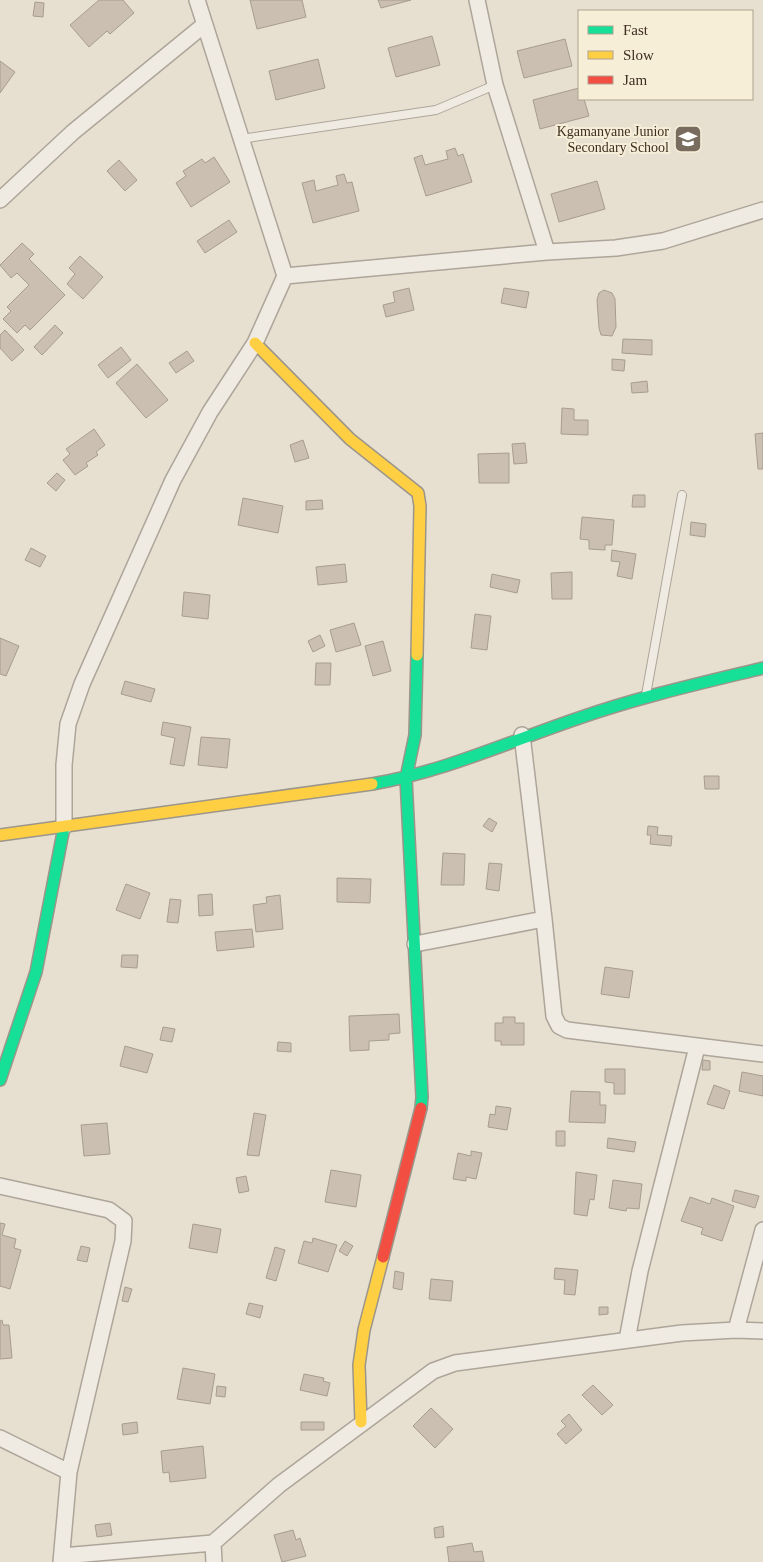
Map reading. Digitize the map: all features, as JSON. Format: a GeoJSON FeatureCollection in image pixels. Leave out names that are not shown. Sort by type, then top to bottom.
{"type":"FeatureCollection","features":[{"type":"Feature","properties":{"kind":"street"},"geometry":{"type":"LineString","coordinates":[[0,1080],[36,972],[64,827],[64,765],[68,724],[82,684],[173,480],[210,412],[255,343],[285,276],[197,0]]}},
{"type":"Feature","properties":{"kind":"street"},"geometry":{"type":"LineString","coordinates":[[476,0],[495,86],[547,252]]}},
{"type":"Feature","properties":{"kind":"street"},"geometry":{"type":"LineString","coordinates":[[0,200],[73,132],[204,25]]}},
{"type":"Feature","properties":{"kind":"street"},"geometry":{"type":"LineString","coordinates":[[285,276],[547,252],[616,248],[663,241],[763,210]]}},
{"type":"Feature","properties":{"kind":"street"},"geometry":{"type":"LineString","coordinates":[[255,343],[343,432],[418,493],[420,506],[415,735],[406,778],[422,1097],[419,1121],[364,1330],[359,1365],[361,1422]]}},
{"type":"Feature","properties":{"kind":"street"},"geometry":{"type":"LineString","coordinates":[[0,835],[336,790],[406,778],[522,735],[646,697],[763,668]]}},
{"type":"Feature","properties":{"kind":"street"},"geometry":{"type":"LineString","coordinates":[[522,735],[554,1016],[559,1026],[568,1030],[763,1054]]}},
{"type":"Feature","properties":{"kind":"street"},"geometry":{"type":"LineString","coordinates":[[415,944],[544,919]]}},
{"type":"Feature","properties":{"kind":"street"},"geometry":{"type":"LineString","coordinates":[[627,1340],[640,1271],[697,1047]]}},
{"type":"Feature","properties":{"kind":"street"},"geometry":{"type":"LineString","coordinates":[[0,1186],[109,1210],[124,1221],[123,1241],[69,1472],[61,1559],[213,1543],[279,1485],[361,1422],[433,1371],[455,1363],[682,1333],[736,1330],[763,1331]]}},
{"type":"Feature","properties":{"kind":"street"},"geometry":{"type":"LineString","coordinates":[[736,1330],[763,1230]]}},
{"type":"Feature","properties":{"kind":"street"},"geometry":{"type":"LineString","coordinates":[[0,1438],[69,1472]]}},
{"type":"Feature","properties":{"kind":"street"},"geometry":{"type":"LineString","coordinates":[[213,1543],[214,1562]]}},
{"type":"Feature","properties":{"kind":"lane"},"geometry":{"type":"LineString","coordinates":[[242,139],[436,110],[495,86]]}},
{"type":"Feature","properties":{"kind":"lane"},"geometry":{"type":"LineString","coordinates":[[646,697],[682,495]]}},
{"type":"Feature","properties":{"kind":"building"},"geometry":{"type":"Polygon","coordinates":[[[99,0],[123,0],[134,13],[110,34],[107,31],[89,47],[70,25],[99,0]]]}},
{"type":"Feature","properties":{"kind":"building"},"geometry":{"type":"Polygon","coordinates":[[[250,0],[302,0],[306,17],[257,29],[250,0]]]}},
{"type":"Feature","properties":{"kind":"building"},"geometry":{"type":"Polygon","coordinates":[[[378,0],[411,0],[381,8],[378,0]]]}},
{"type":"Feature","properties":{"kind":"building"},"geometry":{"type":"Polygon","coordinates":[[[35,2],[44,3],[43,17],[33,16],[35,2]]]}},
{"type":"Feature","properties":{"kind":"building"},"geometry":{"type":"Polygon","coordinates":[[[432,36],[440,65],[396,77],[388,48],[432,36]]]}},
{"type":"Feature","properties":{"kind":"building"},"geometry":{"type":"Polygon","coordinates":[[[565,39],[572,66],[524,78],[517,51],[565,39]]]}},
{"type":"Feature","properties":{"kind":"building"},"geometry":{"type":"Polygon","coordinates":[[[318,59],[325,88],[276,100],[269,71],[318,59]]]}},
{"type":"Feature","properties":{"kind":"building"},"geometry":{"type":"Polygon","coordinates":[[[0,61],[15,72],[0,93],[0,61]]]}},
{"type":"Feature","properties":{"kind":"building"},"geometry":{"type":"Polygon","coordinates":[[[578,88],[578,100],[584,100],[589,116],[540,129],[533,100],[578,88]]]}},
{"type":"Feature","properties":{"kind":"building"},"geometry":{"type":"Polygon","coordinates":[[[455,148],[458,156],[463,154],[472,182],[426,196],[414,158],[422,155],[425,165],[448,159],[446,151],[455,148]]]}},
{"type":"Feature","properties":{"kind":"building"},"geometry":{"type":"Polygon","coordinates":[[[214,157],[230,182],[191,207],[176,183],[186,176],[183,171],[202,159],[205,163],[214,157]]]}},
{"type":"Feature","properties":{"kind":"building"},"geometry":{"type":"Polygon","coordinates":[[[119,160],[137,180],[125,191],[107,171],[119,160]]]}},
{"type":"Feature","properties":{"kind":"building"},"geometry":{"type":"Polygon","coordinates":[[[344,174],[347,183],[352,182],[359,211],[313,223],[302,183],[314,180],[316,191],[338,185],[336,176],[344,174]]]}},
{"type":"Feature","properties":{"kind":"building"},"geometry":{"type":"Polygon","coordinates":[[[597,181],[605,209],[559,222],[551,194],[597,181]]]}},
{"type":"Feature","properties":{"kind":"building"},"geometry":{"type":"Polygon","coordinates":[[[229,220],[237,232],[205,253],[197,241],[229,220]]]}},
{"type":"Feature","properties":{"kind":"building"},"geometry":{"type":"Polygon","coordinates":[[[22,243],[34,254],[29,259],[65,295],[30,330],[25,325],[17,333],[3,319],[11,311],[7,307],[29,285],[17,273],[11,278],[0,265],[22,243]]]}},
{"type":"Feature","properties":{"kind":"building"},"geometry":{"type":"Polygon","coordinates":[[[80,256],[103,277],[83,299],[67,284],[75,274],[69,268],[80,256]]]}},
{"type":"Feature","properties":{"kind":"building"},"geometry":{"type":"Polygon","coordinates":[[[409,288],[414,310],[386,317],[383,305],[395,302],[393,292],[409,288]]]}},
{"type":"Feature","properties":{"kind":"building"},"geometry":{"type":"Polygon","coordinates":[[[504,288],[529,292],[526,308],[501,303],[504,288]]]}},
{"type":"Feature","properties":{"kind":"building"},"geometry":{"type":"Polygon","coordinates":[[[604,290],[612,293],[615,299],[616,327],[612,336],[601,335],[599,328],[597,300],[599,293],[604,290]]]}},
{"type":"Feature","properties":{"kind":"building"},"geometry":{"type":"Polygon","coordinates":[[[55,325],[63,333],[42,355],[34,347],[55,325]]]}},
{"type":"Feature","properties":{"kind":"building"},"geometry":{"type":"Polygon","coordinates":[[[5,330],[24,350],[12,361],[0,348],[0,335],[5,330]]]}},
{"type":"Feature","properties":{"kind":"building"},"geometry":{"type":"Polygon","coordinates":[[[623,339],[652,340],[652,355],[622,353],[623,339]]]}},
{"type":"Feature","properties":{"kind":"building"},"geometry":{"type":"Polygon","coordinates":[[[121,347],[131,360],[108,378],[98,365],[121,347]]]}},
{"type":"Feature","properties":{"kind":"building"},"geometry":{"type":"Polygon","coordinates":[[[187,351],[194,361],[176,373],[169,363],[187,351]]]}},
{"type":"Feature","properties":{"kind":"building"},"geometry":{"type":"Polygon","coordinates":[[[612,359],[625,360],[624,371],[612,370],[612,359]]]}},
{"type":"Feature","properties":{"kind":"building"},"geometry":{"type":"Polygon","coordinates":[[[137,364],[168,400],[146,418],[116,383],[137,364]]]}},
{"type":"Feature","properties":{"kind":"building"},"geometry":{"type":"Polygon","coordinates":[[[647,381],[648,392],[632,393],[631,383],[647,381]]]}},
{"type":"Feature","properties":{"kind":"building"},"geometry":{"type":"Polygon","coordinates":[[[562,408],[574,409],[574,420],[588,420],[588,435],[561,434],[562,408]]]}},
{"type":"Feature","properties":{"kind":"building"},"geometry":{"type":"Polygon","coordinates":[[[94,429],[105,445],[96,452],[98,455],[86,463],[88,466],[75,475],[63,460],[70,454],[66,449],[94,429]]]}},
{"type":"Feature","properties":{"kind":"building"},"geometry":{"type":"Polygon","coordinates":[[[763,433],[763,469],[758,469],[755,434],[763,433]]]}},
{"type":"Feature","properties":{"kind":"building"},"geometry":{"type":"Polygon","coordinates":[[[303,440],[309,458],[295,462],[290,445],[303,440]]]}},
{"type":"Feature","properties":{"kind":"building"},"geometry":{"type":"Polygon","coordinates":[[[525,443],[527,463],[514,464],[512,444],[525,443]]]}},
{"type":"Feature","properties":{"kind":"building"},"geometry":{"type":"Polygon","coordinates":[[[509,453],[509,483],[479,483],[478,454],[509,453]]]}},
{"type":"Feature","properties":{"kind":"building"},"geometry":{"type":"Polygon","coordinates":[[[57,473],[65,480],[56,491],[47,483],[57,473]]]}},
{"type":"Feature","properties":{"kind":"building"},"geometry":{"type":"Polygon","coordinates":[[[633,495],[645,495],[645,507],[632,507],[633,495]]]}},
{"type":"Feature","properties":{"kind":"building"},"geometry":{"type":"Polygon","coordinates":[[[243,498],[283,506],[278,533],[238,525],[243,498]]]}},
{"type":"Feature","properties":{"kind":"building"},"geometry":{"type":"Polygon","coordinates":[[[322,500],[323,509],[306,510],[306,501],[322,500]]]}},
{"type":"Feature","properties":{"kind":"building"},"geometry":{"type":"Polygon","coordinates":[[[582,517],[614,520],[612,545],[605,545],[605,550],[589,549],[589,540],[580,539],[582,517]]]}},
{"type":"Feature","properties":{"kind":"building"},"geometry":{"type":"Polygon","coordinates":[[[691,522],[706,524],[705,537],[690,535],[691,522]]]}},
{"type":"Feature","properties":{"kind":"building"},"geometry":{"type":"Polygon","coordinates":[[[31,548],[46,556],[40,567],[25,560],[31,548]]]}},
{"type":"Feature","properties":{"kind":"building"},"geometry":{"type":"Polygon","coordinates":[[[612,550],[636,554],[632,579],[617,576],[620,562],[611,561],[612,550]]]}},
{"type":"Feature","properties":{"kind":"building"},"geometry":{"type":"Polygon","coordinates":[[[345,564],[347,582],[318,585],[316,567],[345,564]]]}},
{"type":"Feature","properties":{"kind":"building"},"geometry":{"type":"Polygon","coordinates":[[[572,572],[572,599],[552,599],[551,573],[572,572]]]}},
{"type":"Feature","properties":{"kind":"building"},"geometry":{"type":"Polygon","coordinates":[[[492,574],[520,580],[517,593],[490,587],[492,574]]]}},
{"type":"Feature","properties":{"kind":"building"},"geometry":{"type":"Polygon","coordinates":[[[184,592],[210,595],[208,619],[182,616],[184,592]]]}},
{"type":"Feature","properties":{"kind":"building"},"geometry":{"type":"Polygon","coordinates":[[[475,614],[491,616],[487,650],[471,648],[475,614]]]}},
{"type":"Feature","properties":{"kind":"building"},"geometry":{"type":"Polygon","coordinates":[[[354,623],[361,645],[336,652],[330,630],[354,623]]]}},
{"type":"Feature","properties":{"kind":"building"},"geometry":{"type":"Polygon","coordinates":[[[320,635],[325,646],[313,652],[308,641],[320,635]]]}},
{"type":"Feature","properties":{"kind":"building"},"geometry":{"type":"Polygon","coordinates":[[[0,638],[19,646],[6,676],[0,674],[0,638]]]}},
{"type":"Feature","properties":{"kind":"building"},"geometry":{"type":"Polygon","coordinates":[[[383,641],[391,671],[373,676],[365,646],[383,641]]]}},
{"type":"Feature","properties":{"kind":"building"},"geometry":{"type":"Polygon","coordinates":[[[316,663],[331,663],[330,685],[315,685],[316,663]]]}},
{"type":"Feature","properties":{"kind":"building"},"geometry":{"type":"Polygon","coordinates":[[[125,681],[155,689],[151,702],[121,694],[125,681]]]}},
{"type":"Feature","properties":{"kind":"building"},"geometry":{"type":"Polygon","coordinates":[[[163,722],[191,727],[184,766],[170,764],[175,738],[161,735],[163,722]]]}},
{"type":"Feature","properties":{"kind":"building"},"geometry":{"type":"Polygon","coordinates":[[[201,737],[230,739],[227,768],[198,765],[201,737]]]}},
{"type":"Feature","properties":{"kind":"building"},"geometry":{"type":"Polygon","coordinates":[[[704,776],[719,776],[719,789],[705,789],[704,776]]]}},
{"type":"Feature","properties":{"kind":"building"},"geometry":{"type":"Polygon","coordinates":[[[489,818],[497,823],[492,832],[483,826],[489,818]]]}},
{"type":"Feature","properties":{"kind":"building"},"geometry":{"type":"Polygon","coordinates":[[[648,826],[658,827],[657,835],[672,836],[671,846],[650,844],[651,835],[647,835],[648,826]]]}},
{"type":"Feature","properties":{"kind":"building"},"geometry":{"type":"Polygon","coordinates":[[[443,853],[465,854],[464,885],[441,885],[443,853]]]}},
{"type":"Feature","properties":{"kind":"building"},"geometry":{"type":"Polygon","coordinates":[[[489,863],[502,864],[499,891],[486,889],[489,863]]]}},
{"type":"Feature","properties":{"kind":"building"},"geometry":{"type":"Polygon","coordinates":[[[337,878],[371,879],[370,903],[337,902],[337,878]]]}},
{"type":"Feature","properties":{"kind":"building"},"geometry":{"type":"Polygon","coordinates":[[[126,884],[150,893],[140,919],[116,910],[126,884]]]}},
{"type":"Feature","properties":{"kind":"building"},"geometry":{"type":"Polygon","coordinates":[[[212,894],[213,915],[199,916],[198,895],[212,894]]]}},
{"type":"Feature","properties":{"kind":"building"},"geometry":{"type":"Polygon","coordinates":[[[280,895],[283,929],[256,932],[253,905],[267,903],[266,897],[280,895]]]}},
{"type":"Feature","properties":{"kind":"building"},"geometry":{"type":"Polygon","coordinates":[[[170,899],[181,900],[178,923],[167,922],[170,899]]]}},
{"type":"Feature","properties":{"kind":"building"},"geometry":{"type":"Polygon","coordinates":[[[252,929],[254,947],[217,951],[215,932],[252,929]]]}},
{"type":"Feature","properties":{"kind":"building"},"geometry":{"type":"Polygon","coordinates":[[[122,955],[138,955],[137,968],[121,967],[122,955]]]}},
{"type":"Feature","properties":{"kind":"building"},"geometry":{"type":"Polygon","coordinates":[[[605,967],[633,971],[629,998],[601,994],[605,967]]]}},
{"type":"Feature","properties":{"kind":"building"},"geometry":{"type":"Polygon","coordinates":[[[399,1014],[400,1033],[389,1034],[389,1040],[369,1041],[369,1050],[350,1051],[349,1016],[399,1014]]]}},
{"type":"Feature","properties":{"kind":"building"},"geometry":{"type":"Polygon","coordinates":[[[503,1017],[515,1017],[515,1023],[524,1023],[524,1045],[501,1045],[501,1041],[495,1041],[495,1023],[503,1023],[503,1017]]]}},
{"type":"Feature","properties":{"kind":"building"},"geometry":{"type":"Polygon","coordinates":[[[163,1027],[175,1029],[172,1042],[160,1040],[163,1027]]]}},
{"type":"Feature","properties":{"kind":"building"},"geometry":{"type":"Polygon","coordinates":[[[278,1042],[291,1043],[291,1052],[277,1051],[278,1042]]]}},
{"type":"Feature","properties":{"kind":"building"},"geometry":{"type":"Polygon","coordinates":[[[125,1046],[153,1054],[147,1073],[120,1066],[125,1046]]]}},
{"type":"Feature","properties":{"kind":"building"},"geometry":{"type":"Polygon","coordinates":[[[703,1060],[710,1061],[710,1070],[702,1070],[703,1060]]]}},
{"type":"Feature","properties":{"kind":"building"},"geometry":{"type":"Polygon","coordinates":[[[605,1069],[625,1069],[625,1094],[614,1094],[614,1083],[605,1082],[605,1069]]]}},
{"type":"Feature","properties":{"kind":"building"},"geometry":{"type":"Polygon","coordinates":[[[742,1072],[763,1076],[763,1096],[739,1091],[742,1072]]]}},
{"type":"Feature","properties":{"kind":"building"},"geometry":{"type":"Polygon","coordinates":[[[714,1085],[730,1091],[724,1109],[707,1104],[714,1085]]]}},
{"type":"Feature","properties":{"kind":"building"},"geometry":{"type":"Polygon","coordinates":[[[571,1091],[600,1092],[600,1105],[606,1105],[605,1123],[569,1122],[571,1091]]]}},
{"type":"Feature","properties":{"kind":"building"},"geometry":{"type":"Polygon","coordinates":[[[496,1106],[511,1108],[507,1130],[488,1127],[490,1114],[495,1115],[496,1106]]]}},
{"type":"Feature","properties":{"kind":"building"},"geometry":{"type":"Polygon","coordinates":[[[254,1113],[266,1115],[259,1156],[247,1155],[254,1113]]]}},
{"type":"Feature","properties":{"kind":"building"},"geometry":{"type":"Polygon","coordinates":[[[107,1123],[110,1154],[84,1156],[81,1125],[107,1123]]]}},
{"type":"Feature","properties":{"kind":"building"},"geometry":{"type":"Polygon","coordinates":[[[556,1131],[565,1131],[565,1146],[556,1146],[556,1131]]]}},
{"type":"Feature","properties":{"kind":"building"},"geometry":{"type":"Polygon","coordinates":[[[608,1138],[636,1142],[634,1152],[607,1148],[608,1138]]]}},
{"type":"Feature","properties":{"kind":"building"},"geometry":{"type":"Polygon","coordinates":[[[471,1151],[482,1153],[476,1179],[466,1177],[466,1181],[453,1179],[458,1153],[471,1156],[471,1151]]]}},
{"type":"Feature","properties":{"kind":"building"},"geometry":{"type":"Polygon","coordinates":[[[331,1170],[361,1175],[356,1207],[325,1202],[331,1170]]]}},
{"type":"Feature","properties":{"kind":"building"},"geometry":{"type":"Polygon","coordinates":[[[576,1172],[597,1175],[594,1200],[590,1199],[587,1216],[574,1214],[576,1172]]]}},
{"type":"Feature","properties":{"kind":"building"},"geometry":{"type":"Polygon","coordinates":[[[246,1176],[249,1191],[239,1193],[236,1178],[246,1176]]]}},
{"type":"Feature","properties":{"kind":"building"},"geometry":{"type":"Polygon","coordinates":[[[613,1180],[642,1184],[639,1209],[627,1208],[626,1211],[609,1208],[613,1180]]]}},
{"type":"Feature","properties":{"kind":"building"},"geometry":{"type":"Polygon","coordinates":[[[735,1190],[759,1196],[755,1208],[732,1201],[735,1190]]]}},
{"type":"Feature","properties":{"kind":"building"},"geometry":{"type":"Polygon","coordinates":[[[690,1197],[710,1204],[712,1198],[734,1206],[722,1241],[701,1234],[703,1228],[681,1221],[690,1197]]]}},
{"type":"Feature","properties":{"kind":"building"},"geometry":{"type":"Polygon","coordinates":[[[0,1223],[5,1224],[2,1235],[16,1239],[14,1248],[21,1250],[10,1289],[0,1286],[0,1223]]]}},
{"type":"Feature","properties":{"kind":"building"},"geometry":{"type":"Polygon","coordinates":[[[193,1224],[221,1229],[217,1253],[189,1248],[193,1224]]]}},
{"type":"Feature","properties":{"kind":"building"},"geometry":{"type":"Polygon","coordinates":[[[313,1238],[337,1245],[328,1272],[298,1263],[304,1241],[312,1243],[313,1238]]]}},
{"type":"Feature","properties":{"kind":"building"},"geometry":{"type":"Polygon","coordinates":[[[345,1241],[353,1246],[347,1256],[339,1251],[345,1241]]]}},
{"type":"Feature","properties":{"kind":"building"},"geometry":{"type":"Polygon","coordinates":[[[81,1246],[90,1248],[87,1262],[77,1260],[81,1246]]]}},
{"type":"Feature","properties":{"kind":"building"},"geometry":{"type":"Polygon","coordinates":[[[275,1247],[285,1250],[276,1281],[266,1278],[275,1247]]]}},
{"type":"Feature","properties":{"kind":"building"},"geometry":{"type":"Polygon","coordinates":[[[555,1268],[578,1270],[575,1295],[564,1294],[565,1280],[554,1279],[555,1268]]]}},
{"type":"Feature","properties":{"kind":"building"},"geometry":{"type":"Polygon","coordinates":[[[395,1271],[404,1273],[402,1290],[393,1288],[395,1271]]]}},
{"type":"Feature","properties":{"kind":"building"},"geometry":{"type":"Polygon","coordinates":[[[431,1279],[453,1281],[451,1301],[429,1299],[431,1279]]]}},
{"type":"Feature","properties":{"kind":"building"},"geometry":{"type":"Polygon","coordinates":[[[125,1287],[132,1289],[128,1302],[122,1301],[125,1287]]]}},
{"type":"Feature","properties":{"kind":"building"},"geometry":{"type":"Polygon","coordinates":[[[249,1303],[263,1306],[260,1318],[246,1314],[249,1303]]]}},
{"type":"Feature","properties":{"kind":"building"},"geometry":{"type":"Polygon","coordinates":[[[599,1307],[608,1307],[608,1314],[599,1315],[599,1307]]]}},
{"type":"Feature","properties":{"kind":"building"},"geometry":{"type":"Polygon","coordinates":[[[2,1320],[3,1325],[9,1325],[12,1358],[0,1359],[0,1321],[2,1320]]]}},
{"type":"Feature","properties":{"kind":"building"},"geometry":{"type":"Polygon","coordinates":[[[183,1368],[215,1374],[210,1404],[177,1399],[183,1368]]]}},
{"type":"Feature","properties":{"kind":"building"},"geometry":{"type":"Polygon","coordinates":[[[304,1374],[324,1378],[323,1381],[330,1383],[327,1396],[300,1390],[304,1374]]]}},
{"type":"Feature","properties":{"kind":"building"},"geometry":{"type":"Polygon","coordinates":[[[593,1385],[613,1405],[602,1415],[582,1395],[593,1385]]]}},
{"type":"Feature","properties":{"kind":"building"},"geometry":{"type":"Polygon","coordinates":[[[217,1386],[226,1387],[225,1397],[216,1396],[217,1386]]]}},
{"type":"Feature","properties":{"kind":"building"},"geometry":{"type":"Polygon","coordinates":[[[431,1408],[453,1429],[435,1448],[413,1426],[431,1408]]]}},
{"type":"Feature","properties":{"kind":"building"},"geometry":{"type":"Polygon","coordinates":[[[569,1414],[582,1430],[566,1444],[557,1434],[566,1426],[561,1421],[569,1414]]]}},
{"type":"Feature","properties":{"kind":"building"},"geometry":{"type":"Polygon","coordinates":[[[137,1422],[138,1433],[123,1435],[122,1424],[137,1422]]]}},
{"type":"Feature","properties":{"kind":"building"},"geometry":{"type":"Polygon","coordinates":[[[301,1422],[324,1422],[324,1430],[301,1430],[301,1422]]]}},
{"type":"Feature","properties":{"kind":"building"},"geometry":{"type":"Polygon","coordinates":[[[203,1446],[206,1478],[170,1482],[169,1472],[163,1473],[161,1451],[203,1446]]]}},
{"type":"Feature","properties":{"kind":"building"},"geometry":{"type":"Polygon","coordinates":[[[110,1523],[112,1535],[97,1537],[95,1525],[110,1523]]]}},
{"type":"Feature","properties":{"kind":"building"},"geometry":{"type":"Polygon","coordinates":[[[443,1526],[444,1537],[435,1538],[434,1528],[443,1526]]]}},
{"type":"Feature","properties":{"kind":"building"},"geometry":{"type":"Polygon","coordinates":[[[293,1530],[296,1540],[300,1538],[306,1556],[282,1562],[274,1535],[293,1530]]]}},
{"type":"Feature","properties":{"kind":"building"},"geometry":{"type":"Polygon","coordinates":[[[472,1543],[474,1552],[482,1551],[484,1562],[449,1562],[447,1547],[472,1543]]]}},
{"type":"Feature","properties":{"kind":"traffic: fast"},"geometry":{"type":"LineString","coordinates":[[417,655],[415,735],[406,778],[421,1108]]}},
{"type":"Feature","properties":{"kind":"traffic: fast"},"geometry":{"type":"LineString","coordinates":[[372,784],[398,779],[451,764],[624,703],[763,668]]}},
{"type":"Feature","properties":{"kind":"traffic: fast"},"geometry":{"type":"LineString","coordinates":[[0,1080],[36,972],[64,827]]}},
{"type":"Feature","properties":{"kind":"traffic: slow"},"geometry":{"type":"LineString","coordinates":[[255,343],[350,439],[418,493],[420,506],[417,655]]}},
{"type":"Feature","properties":{"kind":"traffic: slow"},"geometry":{"type":"LineString","coordinates":[[0,835],[372,784]]}},
{"type":"Feature","properties":{"kind":"traffic: slow"},"geometry":{"type":"LineString","coordinates":[[361,1422],[359,1365],[364,1330],[383,1257]]}},
{"type":"Feature","properties":{"kind":"traffic: jam"},"geometry":{"type":"LineString","coordinates":[[383,1257],[421,1108]]}},
{"type":"Feature","properties":{"kind":"place","name":"Kgamanyane Junior Secondary School"},"geometry":{"type":"Point","coordinates":[688,139]}}]}
